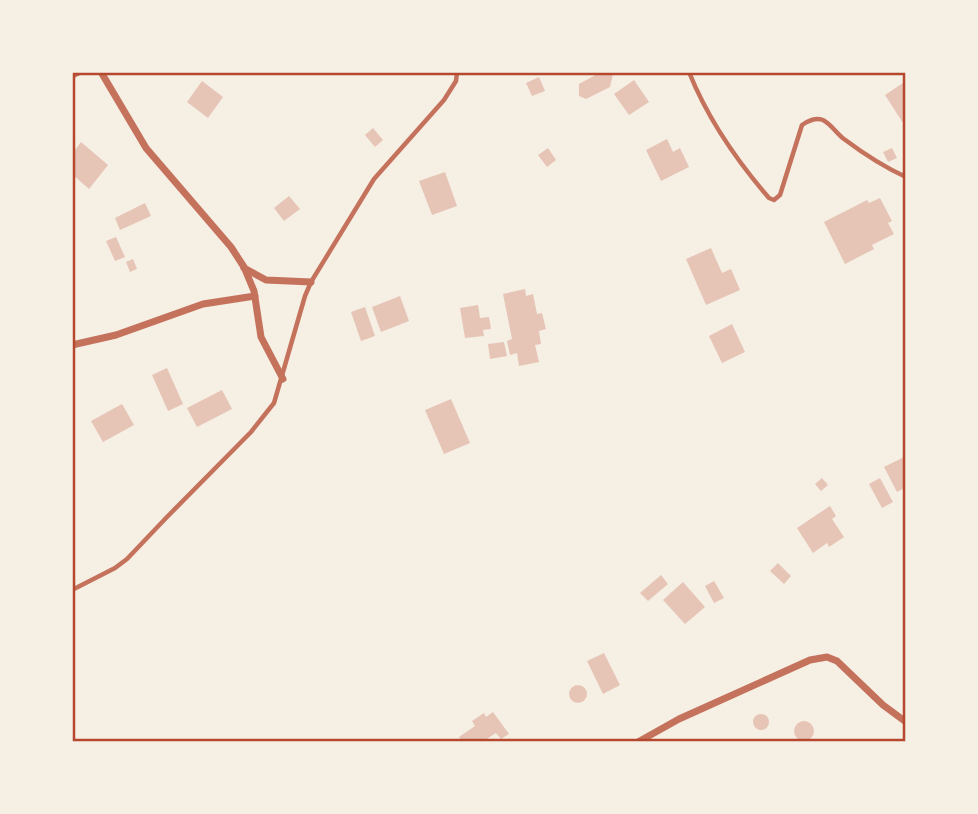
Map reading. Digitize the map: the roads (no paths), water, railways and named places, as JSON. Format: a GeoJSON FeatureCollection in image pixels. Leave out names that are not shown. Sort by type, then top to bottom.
{"type":"FeatureCollection","features":[{"type":"Feature","properties":{"kind":"street"},"geometry":{"type":"LineString","coordinates":[[72,75],[78,72]]}},
{"type":"Feature","properties":{"kind":"street"},"geometry":{"type":"LineString","coordinates":[[101,72],[146,148],[231,247],[244,267],[255,296],[261,337],[283,379]]}},
{"type":"Feature","properties":{"kind":"street"},"geometry":{"type":"LineString","coordinates":[[244,267],[266,280],[311,282]]}},
{"type":"Feature","properties":{"kind":"street"},"geometry":{"type":"LineString","coordinates":[[72,345],[116,335],[203,304],[255,296]]}},
{"type":"Feature","properties":{"kind":"street"},"geometry":{"type":"LineString","coordinates":[[638,742],[691,713],[810,660],[827,657],[837,661],[883,705],[906,722]]}},
{"type":"Feature","properties":{"kind":"lane"},"geometry":{"type":"LineString","coordinates":[[72,590],[115,568],[137,550],[251,432],[274,403],[311,282],[374,179],[444,100],[456,81],[457,72]]}},
{"type":"Feature","properties":{"kind":"lane"},"geometry":{"type":"LineString","coordinates":[[689,72],[698,93],[734,152],[768,198],[774,200],[780,195],[802,125],[809,120],[824,121],[887,169],[906,177]]}}]}
